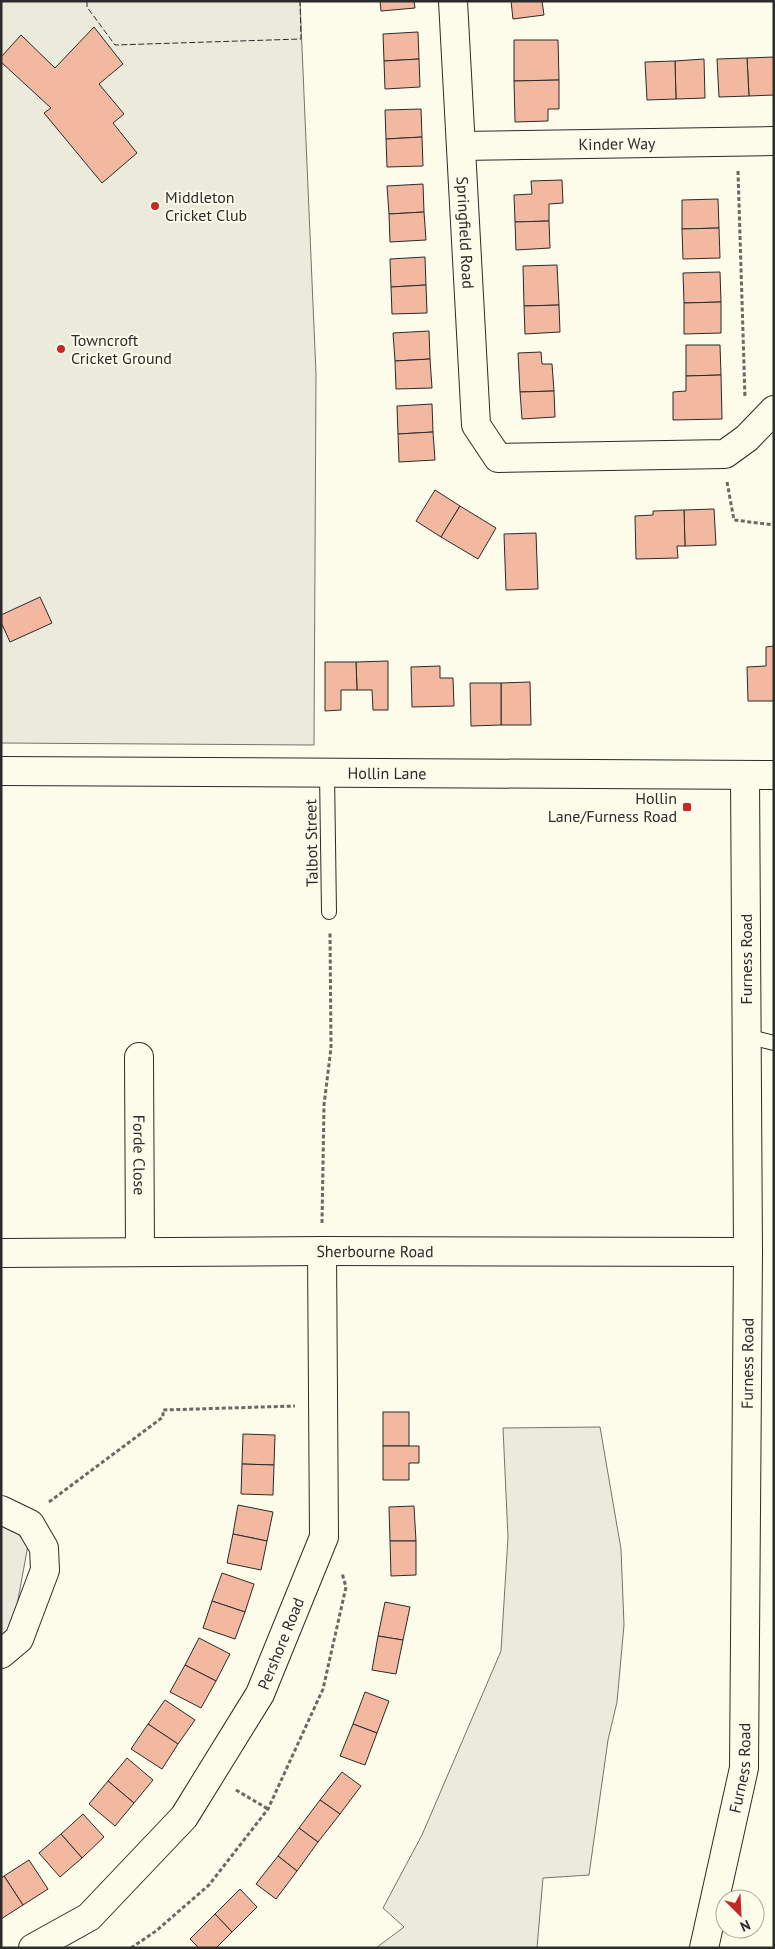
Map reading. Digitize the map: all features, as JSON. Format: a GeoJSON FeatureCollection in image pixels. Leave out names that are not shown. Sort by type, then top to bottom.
{"type":"FeatureCollection","features":[{"type":"Feature","properties":{"kind":"street","name":"Springfield Road"},"geometry":{"type":"LineString","coordinates":[[453,1],[476,425],[498,458],[725,454]]}},
{"type":"Feature","properties":{"kind":"street","name":"Kinder Way"},"geometry":{"type":"LineString","coordinates":[[461,146],[774,142]]}},
{"type":"Feature","properties":{"kind":"street"},"geometry":{"type":"LineString","coordinates":[[725,454],[747,438],[774,410]]}},
{"type":"Feature","properties":{"kind":"street","name":"Hollin Lane"},"geometry":{"type":"LineString","coordinates":[[1,771],[774,775]]}},
{"type":"Feature","properties":{"kind":"street","name":"Furness Road"},"geometry":{"type":"LineString","coordinates":[[704,1948],[744,1768],[748,1252],[745,776]]}},
{"type":"Feature","properties":{"kind":"street","name":"Forde Close"},"geometry":{"type":"LineString","coordinates":[[139,1058],[140,1252]]}},
{"type":"Feature","properties":{"kind":"street","name":"Sherbourne Road"},"geometry":{"type":"LineString","coordinates":[[1,1253],[322,1251],[748,1252]]}},
{"type":"Feature","properties":{"kind":"street","name":"Pershore Road"},"geometry":{"type":"LineString","coordinates":[[33,1948],[89,1917],[184,1817],[260,1694],[324,1537],[322,1251]]}},
{"type":"Feature","properties":{"kind":"street"},"geometry":{"type":"LineString","coordinates":[[1,1510],[30,1524],[44,1548],[45,1570],[18,1638],[1,1654]]}},
{"type":"Feature","properties":{"kind":"lane","name":"Talbot Street"},"geometry":{"type":"LineString","coordinates":[[328,773],[329,912]]}},
{"type":"Feature","properties":{"kind":"lane"},"geometry":{"type":"LineString","coordinates":[[746,1036],[774,1043]]}},
{"type":"Feature","properties":{"kind":"path"},"geometry":{"type":"LineString","coordinates":[[736,142],[747,438]]}},
{"type":"Feature","properties":{"kind":"path"},"geometry":{"type":"LineString","coordinates":[[725,454],[728,495],[734,520],[774,525]]}},
{"type":"Feature","properties":{"kind":"path"},"geometry":{"type":"LineString","coordinates":[[322,1251],[324,1105],[331,1048],[329,912]]}},
{"type":"Feature","properties":{"kind":"path"},"geometry":{"type":"LineString","coordinates":[[30,1524],[41,1508],[163,1417],[163,1410],[323,1406]]}},
{"type":"Feature","properties":{"kind":"path"},"geometry":{"type":"LineString","coordinates":[[131,1948],[156,1931],[208,1885],[268,1809],[323,1688],[346,1586],[340,1567]]}},
{"type":"Feature","properties":{"kind":"path"},"geometry":{"type":"LineString","coordinates":[[210,1774],[268,1809]]}},
{"type":"Feature","properties":{"kind":"shaded area","name":"Middleton Cricket Club"},"geometry":{"type":"Polygon","coordinates":[[[1,1],[300,1],[316,374],[314,745],[1,743],[1,1]]]}},
{"type":"Feature","properties":{"kind":"shaded area"},"geometry":{"type":"Polygon","coordinates":[[[600,1427],[621,1549],[624,1625],[617,1702],[608,1740],[589,1875],[543,1878],[537,1948],[376,1948],[404,1927],[383,1908],[422,1835],[501,1651],[508,1537],[503,1428],[600,1427]]]}},
{"type":"Feature","properties":{"kind":"shaded area"},"geometry":{"type":"Polygon","coordinates":[[[1,1521],[6,1521],[28,1545],[13,1627],[1,1638],[1,1521]]]}},
{"type":"Feature","properties":{"kind":"building"},"geometry":{"type":"Polygon","coordinates":[[[380,1],[414,1],[415,8],[381,11],[380,1]]]}},
{"type":"Feature","properties":{"kind":"building"},"geometry":{"type":"Polygon","coordinates":[[[511,1],[542,1],[544,15],[513,19],[511,1]]]}},
{"type":"Feature","properties":{"kind":"building"},"geometry":{"type":"Polygon","coordinates":[[[94,27],[123,64],[99,84],[124,114],[113,123],[137,153],[102,183],[44,113],[51,108],[1,62],[1,57],[21,35],[55,68],[94,27]]]}},
{"type":"Feature","properties":{"kind":"building"},"geometry":{"type":"Polygon","coordinates":[[[418,32],[419,59],[384,61],[383,34],[418,32]]]}},
{"type":"Feature","properties":{"kind":"building"},"geometry":{"type":"Polygon","coordinates":[[[514,40],[558,40],[559,80],[514,81],[514,40]]]}},
{"type":"Feature","properties":{"kind":"building"},"geometry":{"type":"Polygon","coordinates":[[[774,57],[774,95],[749,96],[747,58],[774,57]]]}},
{"type":"Feature","properties":{"kind":"building"},"geometry":{"type":"Polygon","coordinates":[[[747,58],[749,96],[719,97],[717,59],[747,58]]]}},
{"type":"Feature","properties":{"kind":"building"},"geometry":{"type":"Polygon","coordinates":[[[419,59],[420,87],[385,89],[384,61],[419,59]]]}},
{"type":"Feature","properties":{"kind":"building"},"geometry":{"type":"Polygon","coordinates":[[[704,59],[705,98],[676,99],[675,61],[704,59]]]}},
{"type":"Feature","properties":{"kind":"building"},"geometry":{"type":"Polygon","coordinates":[[[675,61],[676,99],[647,100],[645,62],[675,61]]]}},
{"type":"Feature","properties":{"kind":"building"},"geometry":{"type":"Polygon","coordinates":[[[559,80],[559,109],[548,109],[548,121],[515,122],[514,81],[559,80]]]}},
{"type":"Feature","properties":{"kind":"building"},"geometry":{"type":"Polygon","coordinates":[[[421,109],[422,137],[386,139],[385,110],[421,109]]]}},
{"type":"Feature","properties":{"kind":"building"},"geometry":{"type":"Polygon","coordinates":[[[422,137],[423,166],[387,167],[386,139],[422,137]]]}},
{"type":"Feature","properties":{"kind":"building"},"geometry":{"type":"Polygon","coordinates":[[[562,180],[563,203],[549,204],[549,221],[515,222],[514,195],[532,194],[531,181],[562,180]]]}},
{"type":"Feature","properties":{"kind":"building"},"geometry":{"type":"Polygon","coordinates":[[[423,184],[424,212],[389,214],[387,186],[423,184]]]}},
{"type":"Feature","properties":{"kind":"building"},"geometry":{"type":"Polygon","coordinates":[[[718,199],[719,228],[682,229],[682,200],[718,199]]]}},
{"type":"Feature","properties":{"kind":"building"},"geometry":{"type":"Polygon","coordinates":[[[424,212],[426,240],[390,242],[389,214],[424,212]]]}},
{"type":"Feature","properties":{"kind":"building"},"geometry":{"type":"Polygon","coordinates":[[[549,221],[550,248],[516,250],[515,222],[549,221]]]}},
{"type":"Feature","properties":{"kind":"building"},"geometry":{"type":"Polygon","coordinates":[[[719,228],[720,258],[683,259],[682,229],[719,228]]]}},
{"type":"Feature","properties":{"kind":"building"},"geometry":{"type":"Polygon","coordinates":[[[425,257],[426,285],[391,287],[390,259],[425,257]]]}},
{"type":"Feature","properties":{"kind":"building"},"geometry":{"type":"Polygon","coordinates":[[[557,265],[559,305],[524,306],[523,266],[557,265]]]}},
{"type":"Feature","properties":{"kind":"building"},"geometry":{"type":"Polygon","coordinates":[[[720,272],[721,302],[684,303],[683,273],[720,272]]]}},
{"type":"Feature","properties":{"kind":"building"},"geometry":{"type":"Polygon","coordinates":[[[426,285],[427,313],[392,314],[391,287],[426,285]]]}},
{"type":"Feature","properties":{"kind":"building"},"geometry":{"type":"Polygon","coordinates":[[[721,302],[721,333],[684,334],[684,303],[721,302]]]}},
{"type":"Feature","properties":{"kind":"building"},"geometry":{"type":"Polygon","coordinates":[[[559,305],[560,332],[525,334],[524,306],[559,305]]]}},
{"type":"Feature","properties":{"kind":"building"},"geometry":{"type":"Polygon","coordinates":[[[429,331],[430,359],[395,361],[393,333],[429,331]]]}},
{"type":"Feature","properties":{"kind":"building"},"geometry":{"type":"Polygon","coordinates":[[[686,345],[720,345],[721,375],[686,376],[686,345]]]}},
{"type":"Feature","properties":{"kind":"building"},"geometry":{"type":"Polygon","coordinates":[[[541,352],[542,364],[552,364],[554,391],[520,392],[518,353],[541,352]]]}},
{"type":"Feature","properties":{"kind":"building"},"geometry":{"type":"Polygon","coordinates":[[[430,359],[432,388],[396,389],[395,361],[430,359]]]}},
{"type":"Feature","properties":{"kind":"building"},"geometry":{"type":"Polygon","coordinates":[[[721,375],[722,419],[673,420],[673,392],[686,391],[686,376],[721,375]]]}},
{"type":"Feature","properties":{"kind":"building"},"geometry":{"type":"Polygon","coordinates":[[[554,391],[555,417],[522,419],[520,392],[554,391]]]}},
{"type":"Feature","properties":{"kind":"building"},"geometry":{"type":"Polygon","coordinates":[[[432,404],[433,432],[398,434],[397,406],[432,404]]]}},
{"type":"Feature","properties":{"kind":"building"},"geometry":{"type":"Polygon","coordinates":[[[433,432],[435,460],[399,462],[398,434],[433,432]]]}},
{"type":"Feature","properties":{"kind":"building"},"geometry":{"type":"Polygon","coordinates":[[[435,490],[460,506],[441,537],[416,521],[435,490]]]}},
{"type":"Feature","properties":{"kind":"building"},"geometry":{"type":"Polygon","coordinates":[[[460,506],[496,528],[478,559],[441,537],[460,506]]]}},
{"type":"Feature","properties":{"kind":"building"},"geometry":{"type":"Polygon","coordinates":[[[714,509],[716,545],[685,546],[684,510],[714,509]]]}},
{"type":"Feature","properties":{"kind":"building"},"geometry":{"type":"Polygon","coordinates":[[[684,510],[685,546],[677,546],[678,558],[636,559],[635,516],[653,515],[653,511],[684,510]]]}},
{"type":"Feature","properties":{"kind":"building"},"geometry":{"type":"Polygon","coordinates":[[[536,533],[538,589],[506,590],[504,534],[536,533]]]}},
{"type":"Feature","properties":{"kind":"building"},"geometry":{"type":"Polygon","coordinates":[[[40,597],[52,623],[10,642],[1,622],[1,615],[40,597]]]}},
{"type":"Feature","properties":{"kind":"building"},"geometry":{"type":"Polygon","coordinates":[[[774,646],[774,701],[748,701],[747,667],[766,666],[766,647],[774,646]]]}},
{"type":"Feature","properties":{"kind":"building"},"geometry":{"type":"Polygon","coordinates":[[[388,661],[388,710],[373,710],[372,690],[357,690],[356,662],[388,661]]]}},
{"type":"Feature","properties":{"kind":"building"},"geometry":{"type":"Polygon","coordinates":[[[325,662],[356,662],[357,690],[341,690],[341,710],[325,711],[325,662]]]}},
{"type":"Feature","properties":{"kind":"building"},"geometry":{"type":"Polygon","coordinates":[[[440,666],[440,678],[453,678],[454,706],[412,707],[411,667],[440,666]]]}},
{"type":"Feature","properties":{"kind":"building"},"geometry":{"type":"Polygon","coordinates":[[[530,682],[531,725],[501,725],[501,683],[530,682]]]}},
{"type":"Feature","properties":{"kind":"building"},"geometry":{"type":"Polygon","coordinates":[[[470,683],[501,683],[501,725],[471,726],[470,683]]]}},
{"type":"Feature","properties":{"kind":"building"},"geometry":{"type":"Polygon","coordinates":[[[383,1412],[409,1412],[409,1446],[383,1446],[383,1412]]]}},
{"type":"Feature","properties":{"kind":"building"},"geometry":{"type":"Polygon","coordinates":[[[243,1434],[275,1435],[274,1465],[242,1464],[243,1434]]]}},
{"type":"Feature","properties":{"kind":"building"},"geometry":{"type":"Polygon","coordinates":[[[383,1446],[419,1446],[419,1463],[409,1463],[409,1480],[383,1480],[383,1446]]]}},
{"type":"Feature","properties":{"kind":"building"},"geometry":{"type":"Polygon","coordinates":[[[242,1464],[274,1465],[273,1495],[241,1494],[242,1464]]]}},
{"type":"Feature","properties":{"kind":"building"},"geometry":{"type":"Polygon","coordinates":[[[238,1505],[273,1512],[267,1541],[233,1534],[238,1505]]]}},
{"type":"Feature","properties":{"kind":"building"},"geometry":{"type":"Polygon","coordinates":[[[414,1506],[416,1541],[390,1541],[389,1507],[414,1506]]]}},
{"type":"Feature","properties":{"kind":"building"},"geometry":{"type":"Polygon","coordinates":[[[233,1534],[267,1541],[261,1570],[227,1563],[233,1534]]]}},
{"type":"Feature","properties":{"kind":"building"},"geometry":{"type":"Polygon","coordinates":[[[390,1541],[416,1541],[416,1575],[391,1576],[390,1541]]]}},
{"type":"Feature","properties":{"kind":"building"},"geometry":{"type":"Polygon","coordinates":[[[222,1573],[254,1584],[245,1612],[212,1601],[222,1573]]]}},
{"type":"Feature","properties":{"kind":"building"},"geometry":{"type":"Polygon","coordinates":[[[212,1601],[245,1612],[235,1639],[203,1628],[212,1601]]]}},
{"type":"Feature","properties":{"kind":"building"},"geometry":{"type":"Polygon","coordinates":[[[385,1602],[410,1607],[403,1640],[378,1636],[385,1602]]]}},
{"type":"Feature","properties":{"kind":"building"},"geometry":{"type":"Polygon","coordinates":[[[378,1636],[403,1640],[396,1674],[372,1670],[378,1636]]]}},
{"type":"Feature","properties":{"kind":"building"},"geometry":{"type":"Polygon","coordinates":[[[199,1638],[230,1654],[216,1681],[185,1665],[199,1638]]]}},
{"type":"Feature","properties":{"kind":"building"},"geometry":{"type":"Polygon","coordinates":[[[185,1665],[216,1681],[201,1708],[170,1692],[185,1665]]]}},
{"type":"Feature","properties":{"kind":"building"},"geometry":{"type":"Polygon","coordinates":[[[365,1692],[389,1701],[377,1733],[353,1724],[365,1692]]]}},
{"type":"Feature","properties":{"kind":"building"},"geometry":{"type":"Polygon","coordinates":[[[165,1700],[195,1720],[178,1744],[148,1724],[165,1700]]]}},
{"type":"Feature","properties":{"kind":"building"},"geometry":{"type":"Polygon","coordinates":[[[148,1724],[178,1744],[162,1769],[131,1749],[148,1724]]]}},
{"type":"Feature","properties":{"kind":"building"},"geometry":{"type":"Polygon","coordinates":[[[353,1724],[377,1733],[365,1765],[340,1756],[353,1724]]]}},
{"type":"Feature","properties":{"kind":"building"},"geometry":{"type":"Polygon","coordinates":[[[127,1758],[153,1780],[134,1803],[108,1781],[127,1758]]]}},
{"type":"Feature","properties":{"kind":"building"},"geometry":{"type":"Polygon","coordinates":[[[342,1772],[361,1786],[340,1814],[320,1800],[342,1772]]]}},
{"type":"Feature","properties":{"kind":"building"},"geometry":{"type":"Polygon","coordinates":[[[108,1781],[134,1803],[115,1826],[89,1804],[108,1781]]]}},
{"type":"Feature","properties":{"kind":"building"},"geometry":{"type":"Polygon","coordinates":[[[320,1800],[340,1814],[318,1842],[299,1828],[320,1800]]]}},
{"type":"Feature","properties":{"kind":"building"},"geometry":{"type":"Polygon","coordinates":[[[83,1814],[104,1837],[82,1858],[61,1834],[83,1814]]]}},
{"type":"Feature","properties":{"kind":"building"},"geometry":{"type":"Polygon","coordinates":[[[299,1828],[318,1842],[297,1871],[278,1856],[299,1828]]]}},
{"type":"Feature","properties":{"kind":"building"},"geometry":{"type":"Polygon","coordinates":[[[61,1834],[82,1858],[60,1877],[39,1853],[61,1834]]]}},
{"type":"Feature","properties":{"kind":"building"},"geometry":{"type":"Polygon","coordinates":[[[278,1856],[297,1871],[276,1899],[256,1884],[278,1856]]]}},
{"type":"Feature","properties":{"kind":"building"},"geometry":{"type":"Polygon","coordinates":[[[29,1860],[48,1889],[23,1905],[4,1876],[29,1860]]]}},
{"type":"Feature","properties":{"kind":"building"},"geometry":{"type":"Polygon","coordinates":[[[4,1876],[23,1905],[1,1919],[1,1878],[4,1876]]]}},
{"type":"Feature","properties":{"kind":"building"},"geometry":{"type":"Polygon","coordinates":[[[240,1889],[257,1907],[232,1932],[215,1914],[240,1889]]]}},
{"type":"Feature","properties":{"kind":"building"},"geometry":{"type":"Polygon","coordinates":[[[215,1914],[232,1932],[216,1948],[199,1948],[190,1939],[215,1914]]]}},
{"type":"Feature","properties":{"kind":"fence"},"geometry":{"type":"LineString","coordinates":[[87,1],[87,7],[115,45],[301,39],[300,1]]}},
{"type":"Feature","properties":{"kind":"place","name":"Middleton Cricket Club"},"geometry":{"type":"Point","coordinates":[155,206]}},
{"type":"Feature","properties":{"kind":"place","name":"Towncroft Cricket Ground"},"geometry":{"type":"Point","coordinates":[61,349]}},
{"type":"Feature","properties":{"kind":"place","name":"Hollin Lane/Furness Road"},"geometry":{"type":"Point","coordinates":[687,807]}}]}
